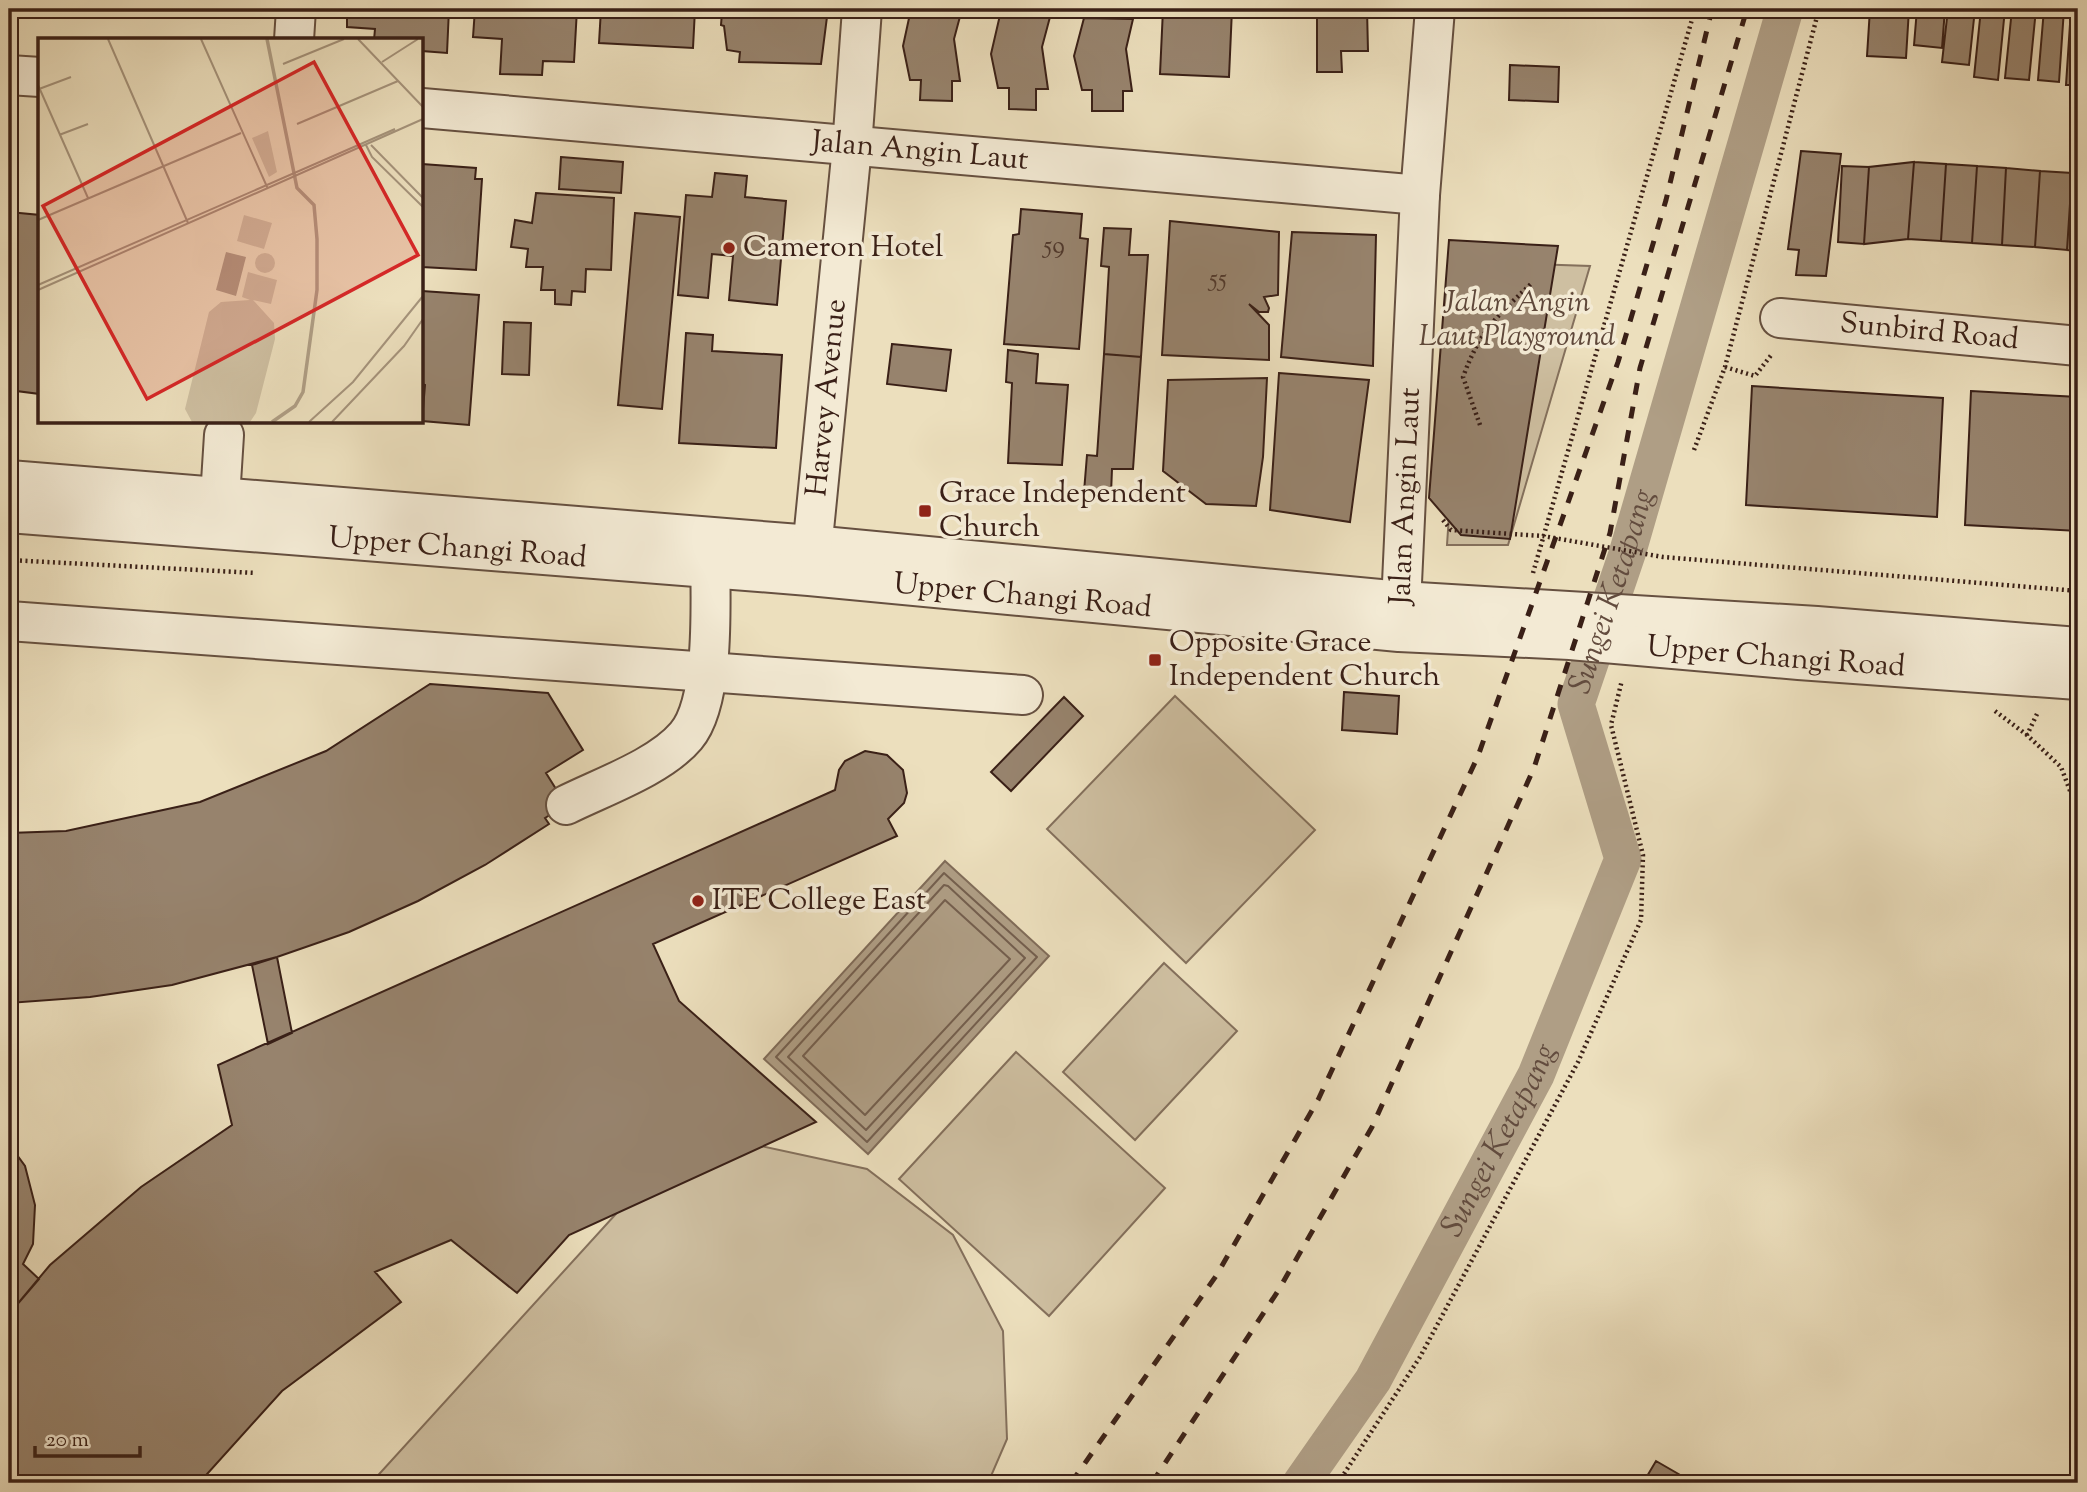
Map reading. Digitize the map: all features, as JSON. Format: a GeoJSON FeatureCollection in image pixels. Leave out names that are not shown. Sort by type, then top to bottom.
{"type":"FeatureCollection","features":[{"type":"Feature","properties":{"kind":"street"},"geometry":{"type":"LineString","coordinates":[[294,38],[296,9]]}},
{"type":"Feature","properties":{"kind":"street","name":"Harvey Avenue"},"geometry":{"type":"LineString","coordinates":[[811,560],[852,147],[862,9]]}},
{"type":"Feature","properties":{"kind":"street","name":"Jalan Angin Laut"},"geometry":{"type":"LineString","coordinates":[[1400,616],[1420,195],[1435,9]]}},
{"type":"Feature","properties":{"kind":"street"},"geometry":{"type":"LineString","coordinates":[[9,75],[38,77]]}},
{"type":"Feature","properties":{"kind":"street","name":"Jalan Angin Laut"},"geometry":{"type":"LineString","coordinates":[[424,108],[1420,195]]}},
{"type":"Feature","properties":{"kind":"street","name":"Sunbird Road"},"geometry":{"type":"LineString","coordinates":[[1777,335],[2078,346]]}},
{"type":"Feature","properties":{"kind":"street"},"geometry":{"type":"LineString","coordinates":[[220,498],[224,435]]}},
{"type":"Feature","properties":{"kind":"street","name":"Upper Changi Road"},"geometry":{"type":"LineString","coordinates":[[9,480],[220,498],[331,521]]}},
{"type":"Feature","properties":{"kind":"street","name":"Upper Changi Road"},"geometry":{"type":"LineString","coordinates":[[9,513],[331,521],[811,560],[1400,616],[1574,626],[1633,647],[2078,680]]}},
{"type":"Feature","properties":{"kind":"street"},"geometry":{"type":"LineString","coordinates":[[566,805],[650,764],[687,736],[699,708],[708,672],[710,553]]}},
{"type":"Feature","properties":{"kind":"street"},"geometry":{"type":"LineString","coordinates":[[9,621],[1023,695]]}},
{"type":"Feature","properties":{"kind":"street","name":"Upper Changi Road"},"geometry":{"type":"LineString","coordinates":[[1633,647],[1817,626],[2078,647]]}},
{"type":"Feature","properties":{"kind":"path"},"geometry":{"type":"LineString","coordinates":[[1531,580],[1695,9]]}},
{"type":"Feature","properties":{"kind":"path"},"geometry":{"type":"LineString","coordinates":[[1695,450],[1725,367],[1819,9]]}},
{"type":"Feature","properties":{"kind":"path"},"geometry":{"type":"LineString","coordinates":[[1480,425],[1463,377],[1475,344],[1486,326],[1531,284]]}},
{"type":"Feature","properties":{"kind":"path"},"geometry":{"type":"LineString","coordinates":[[1725,367],[1755,376],[1777,335]]}},
{"type":"Feature","properties":{"kind":"path"},"geometry":{"type":"LineString","coordinates":[[1437,513],[1451,530],[1543,536],[1663,557],[2078,591]]}},
{"type":"Feature","properties":{"kind":"path"},"geometry":{"type":"LineString","coordinates":[[1338,1483],[1420,1357],[1578,1062],[1642,920],[1643,855],[1611,725],[1633,647]]}},
{"type":"Feature","properties":{"kind":"path"},"geometry":{"type":"LineString","coordinates":[[2040,706],[2027,735],[2061,767],[2078,812]]}},
{"type":"Feature","properties":{"kind":"green space","name":"Jalan Angin Laut Playground"},"geometry":{"type":"Polygon","coordinates":[[[1466,262],[1590,266],[1508,545],[1447,545],[1466,262]]]}},
{"type":"Feature","properties":{"kind":"green space"},"geometry":{"type":"Polygon","coordinates":[[[1175,696],[1315,830],[1186,963],[1047,829],[1175,696]]]}},
{"type":"Feature","properties":{"kind":"green space"},"geometry":{"type":"Polygon","coordinates":[[[1164,963],[1237,1031],[1135,1140],[1063,1072],[1164,963]]]}},
{"type":"Feature","properties":{"kind":"green space"},"geometry":{"type":"Polygon","coordinates":[[[1016,1052],[1165,1188],[1049,1316],[899,1179],[1016,1052]]]}},
{"type":"Feature","properties":{"kind":"green space"},"geometry":{"type":"Polygon","coordinates":[[[761,1146],[867,1169],[953,1235],[1003,1331],[1007,1439],[988,1483],[371,1483],[655,1171],[761,1146]]]}},
{"type":"Feature","properties":{"kind":"water"},"geometry":{"type":"Polygon","coordinates":[[[945,861],[1049,956],[868,1154],[764,1059],[945,861]]]}},
{"type":"Feature","properties":{"kind":"building"},"geometry":{"type":"Polygon","coordinates":[[[347,9],[449,9],[447,53],[424,51],[424,38],[374,38],[375,29],[347,27],[347,9]]]}},
{"type":"Feature","properties":{"kind":"building"},"geometry":{"type":"Polygon","coordinates":[[[475,9],[577,9],[574,62],[543,61],[542,75],[500,74],[502,39],[473,37],[475,9]]]}},
{"type":"Feature","properties":{"kind":"building"},"geometry":{"type":"Polygon","coordinates":[[[601,9],[695,9],[693,48],[599,43],[601,9]]]}},
{"type":"Feature","properties":{"kind":"building"},"geometry":{"type":"Polygon","coordinates":[[[725,9],[828,9],[821,64],[739,62],[740,52],[727,50],[724,26],[721,25],[722,12],[725,9]]]}},
{"type":"Feature","properties":{"kind":"building"},"geometry":{"type":"Polygon","coordinates":[[[911,9],[962,9],[954,39],[960,81],[952,81],[952,101],[920,100],[921,80],[910,80],[903,46],[911,9]]]}},
{"type":"Feature","properties":{"kind":"building"},"geometry":{"type":"Polygon","coordinates":[[[1163,9],[1232,9],[1229,77],[1160,74],[1163,9]]]}},
{"type":"Feature","properties":{"kind":"building"},"geometry":{"type":"Polygon","coordinates":[[[1304,9],[1367,9],[1368,51],[1341,51],[1342,72],[1317,72],[1317,15],[1304,16],[1304,9]]]}},
{"type":"Feature","properties":{"kind":"building"},"geometry":{"type":"Polygon","coordinates":[[[1560,9],[1591,9],[1591,17],[1560,15],[1560,9]]]}},
{"type":"Feature","properties":{"kind":"building"},"geometry":{"type":"Polygon","coordinates":[[[1870,9],[1909,9],[1906,58],[1867,56],[1870,9]]]}},
{"type":"Feature","properties":{"kind":"building"},"geometry":{"type":"Polygon","coordinates":[[[1917,9],[1945,9],[1942,48],[1914,45],[1917,9]]]}},
{"type":"Feature","properties":{"kind":"building"},"geometry":{"type":"Polygon","coordinates":[[[1948,9],[1975,9],[1969,65],[1942,62],[1948,9]]]}},
{"type":"Feature","properties":{"kind":"building"},"geometry":{"type":"Polygon","coordinates":[[[1981,9],[2005,9],[1998,80],[1974,77],[1981,9]]]}},
{"type":"Feature","properties":{"kind":"building"},"geometry":{"type":"Polygon","coordinates":[[[2012,9],[2036,9],[2029,80],[2005,78],[2012,9]]]}},
{"type":"Feature","properties":{"kind":"building"},"geometry":{"type":"Polygon","coordinates":[[[2044,9],[2064,9],[2059,82],[2038,80],[2044,9]]]}},
{"type":"Feature","properties":{"kind":"building"},"geometry":{"type":"Polygon","coordinates":[[[2071,9],[2078,9],[2078,85],[2066,85],[2071,9]]]}},
{"type":"Feature","properties":{"kind":"building"},"geometry":{"type":"Polygon","coordinates":[[[1000,15],[1050,17],[1042,47],[1048,89],[1036,89],[1036,110],[1009,109],[1009,88],[998,88],[991,54],[1000,15]]]}},
{"type":"Feature","properties":{"kind":"building"},"geometry":{"type":"Polygon","coordinates":[[[1084,18],[1133,19],[1126,49],[1132,91],[1123,91],[1123,111],[1092,111],[1092,90],[1082,90],[1074,56],[1084,18]]]}},
{"type":"Feature","properties":{"kind":"building"},"geometry":{"type":"Polygon","coordinates":[[[1510,65],[1559,67],[1558,102],[1509,100],[1510,65]]]}},
{"type":"Feature","properties":{"kind":"building"},"geometry":{"type":"Polygon","coordinates":[[[1801,151],[1841,154],[1826,276],[1796,275],[1799,250],[1788,249],[1801,151]]]}},
{"type":"Feature","properties":{"kind":"building"},"geometry":{"type":"Polygon","coordinates":[[[561,157],[623,162],[621,193],[559,189],[561,157]]]}},
{"type":"Feature","properties":{"kind":"building"},"geometry":{"type":"Polygon","coordinates":[[[1914,162],[1908,239],[1864,244],[1869,167],[1914,162]]]}},
{"type":"Feature","properties":{"kind":"building"},"geometry":{"type":"Polygon","coordinates":[[[1914,162],[1946,164],[1941,241],[1908,239],[1914,162]]]}},
{"type":"Feature","properties":{"kind":"building"},"geometry":{"type":"Polygon","coordinates":[[[424,164],[476,168],[475,179],[482,179],[476,270],[424,267],[424,164]]]}},
{"type":"Feature","properties":{"kind":"building"},"geometry":{"type":"Polygon","coordinates":[[[1946,164],[1977,166],[1972,243],[1941,241],[1946,164]]]}},
{"type":"Feature","properties":{"kind":"building"},"geometry":{"type":"Polygon","coordinates":[[[1842,166],[1869,167],[1864,244],[1838,242],[1842,166]]]}},
{"type":"Feature","properties":{"kind":"building"},"geometry":{"type":"Polygon","coordinates":[[[1977,166],[2006,168],[2002,245],[1972,243],[1977,166]]]}},
{"type":"Feature","properties":{"kind":"building"},"geometry":{"type":"Polygon","coordinates":[[[2006,168],[2040,171],[2035,247],[2002,245],[2006,168]]]}},
{"type":"Feature","properties":{"kind":"building"},"geometry":{"type":"Polygon","coordinates":[[[2040,171],[2072,173],[2067,250],[2035,247],[2040,171]]]}},
{"type":"Feature","properties":{"kind":"building"},"geometry":{"type":"Polygon","coordinates":[[[715,173],[747,176],[745,197],[786,201],[777,305],[729,300],[733,256],[712,254],[708,298],[678,295],[686,195],[712,197],[715,173]]]}},
{"type":"Feature","properties":{"kind":"building"},"geometry":{"type":"Polygon","coordinates":[[[2072,173],[2078,173],[2078,251],[2067,250],[2072,173]]]}},
{"type":"Feature","properties":{"kind":"building"},"geometry":{"type":"Polygon","coordinates":[[[536,193],[614,198],[611,270],[586,269],[585,292],[572,291],[571,305],[555,304],[555,290],[541,290],[543,267],[526,267],[528,249],[511,247],[515,220],[532,223],[536,193]]]}},
{"type":"Feature","properties":{"kind":"building"},"geometry":{"type":"Polygon","coordinates":[[[1021,209],[1082,214],[1080,238],[1088,239],[1079,349],[1004,344],[1013,235],[1019,234],[1021,209]]]}},
{"type":"Feature","properties":{"kind":"building"},"geometry":{"type":"Polygon","coordinates":[[[9,212],[38,215],[38,394],[9,390],[9,212]]]}},
{"type":"Feature","properties":{"kind":"building"},"geometry":{"type":"Polygon","coordinates":[[[635,213],[680,217],[662,409],[618,405],[635,213]]]}},
{"type":"Feature","properties":{"kind":"building"},"geometry":{"type":"Polygon","coordinates":[[[1170,221],[1279,232],[1278,295],[1264,297],[1268,312],[1259,312],[1249,304],[1269,325],[1269,360],[1162,355],[1170,221]]]}},
{"type":"Feature","properties":{"kind":"building"},"geometry":{"type":"Polygon","coordinates":[[[1104,228],[1131,229],[1129,255],[1148,255],[1141,357],[1104,354],[1109,267],[1101,266],[1104,228]]]}},
{"type":"Feature","properties":{"kind":"building"},"geometry":{"type":"Polygon","coordinates":[[[1292,232],[1376,235],[1373,366],[1281,357],[1292,232]]]}},
{"type":"Feature","properties":{"kind":"building","name":"Jalan Angin Laut Playground"},"geometry":{"type":"Polygon","coordinates":[[[1449,240],[1558,246],[1510,539],[1461,535],[1429,498],[1449,240]]]}},
{"type":"Feature","properties":{"kind":"building"},"geometry":{"type":"Polygon","coordinates":[[[424,291],[479,295],[469,425],[424,421],[424,291]]]}},
{"type":"Feature","properties":{"kind":"building"},"geometry":{"type":"Polygon","coordinates":[[[504,322],[531,323],[529,375],[502,374],[504,322]]]}},
{"type":"Feature","properties":{"kind":"building"},"geometry":{"type":"Polygon","coordinates":[[[686,333],[713,335],[712,351],[782,355],[776,448],[679,443],[686,333]]]}},
{"type":"Feature","properties":{"kind":"building"},"geometry":{"type":"Polygon","coordinates":[[[892,344],[951,350],[946,391],[887,384],[892,344]]]}},
{"type":"Feature","properties":{"kind":"building"},"geometry":{"type":"Polygon","coordinates":[[[1008,350],[1038,354],[1036,383],[1068,385],[1062,465],[1008,463],[1012,383],[1006,382],[1008,350]]]}},
{"type":"Feature","properties":{"kind":"building"},"geometry":{"type":"Polygon","coordinates":[[[1104,354],[1141,357],[1133,469],[1112,469],[1111,494],[1084,492],[1087,455],[1097,456],[1104,354]]]}},
{"type":"Feature","properties":{"kind":"building"},"geometry":{"type":"Polygon","coordinates":[[[1279,373],[1369,380],[1350,522],[1270,510],[1279,373]]]}},
{"type":"Feature","properties":{"kind":"building"},"geometry":{"type":"Polygon","coordinates":[[[1267,378],[1263,457],[1256,506],[1206,504],[1163,471],[1168,380],[1267,378]]]}},
{"type":"Feature","properties":{"kind":"building"},"geometry":{"type":"Polygon","coordinates":[[[1752,386],[1943,398],[1937,517],[1746,505],[1752,386]]]}},
{"type":"Feature","properties":{"kind":"building"},"geometry":{"type":"Polygon","coordinates":[[[1971,391],[2078,397],[2078,531],[1965,525],[1971,391]]]}},
{"type":"Feature","properties":{"kind":"building"},"geometry":{"type":"Polygon","coordinates":[[[430,684],[548,693],[583,750],[546,773],[566,805],[545,818],[549,824],[485,865],[418,901],[349,932],[277,957],[172,985],[90,997],[9,1003],[9,833],[66,831],[200,802],[326,751],[430,684]]]}},
{"type":"Feature","properties":{"kind":"building"},"geometry":{"type":"Polygon","coordinates":[[[1344,692],[1399,696],[1397,734],[1342,730],[1344,692]]]}},
{"type":"Feature","properties":{"kind":"building"},"geometry":{"type":"Polygon","coordinates":[[[1064,697],[1083,716],[1011,791],[991,772],[1064,697]]]}},
{"type":"Feature","properties":{"kind":"building"},"geometry":{"type":"Polygon","coordinates":[[[865,751],[887,755],[903,770],[907,793],[904,803],[888,819],[897,836],[653,944],[679,1001],[816,1122],[569,1235],[517,1293],[451,1240],[375,1272],[401,1302],[282,1391],[199,1483],[9,1483],[9,1314],[50,1265],[141,1187],[232,1125],[218,1065],[835,790],[839,770],[845,761],[865,751]]]}},
{"type":"Feature","properties":{"kind":"building"},"geometry":{"type":"Polygon","coordinates":[[[277,957],[292,1033],[268,1044],[252,965],[277,957]]]}},
{"type":"Feature","properties":{"kind":"building"},"geometry":{"type":"Polygon","coordinates":[[[9,1144],[25,1166],[35,1205],[33,1244],[23,1264],[39,1279],[9,1314],[9,1144]]]}},
{"type":"Feature","properties":{"kind":"building"},"geometry":{"type":"Polygon","coordinates":[[[1656,1461],[1694,1483],[1643,1483],[1656,1461]]]}},
{"type":"Feature","properties":{"kind":"waterway","name":"Sungei Ketapang"},"geometry":{"type":"LineString","coordinates":[[1301,1483],[1373,1380],[1536,1075],[1623,859],[1576,704],[1627,554],[1785,9]]}},
{"type":"Feature","properties":{"kind":"railway"},"geometry":{"type":"LineString","coordinates":[[1071,1483],[1216,1276],[1318,1100],[1478,756],[1618,362],[1666,200],[1712,9]]}},
{"type":"Feature","properties":{"kind":"railway"},"geometry":{"type":"LineString","coordinates":[[1152,1483],[1278,1291],[1372,1127],[1534,768],[1610,533],[1640,368],[1747,9]]}},
{"type":"Feature","properties":{"kind":"place","name":"Cameron Hotel"},"geometry":{"type":"Point","coordinates":[729,248]}},
{"type":"Feature","properties":{"kind":"place","name":"Grace Independent Church"},"geometry":{"type":"Point","coordinates":[925,511]}},
{"type":"Feature","properties":{"kind":"place","name":"Opposite Grace Independent Church"},"geometry":{"type":"Point","coordinates":[1155,660]}},
{"type":"Feature","properties":{"kind":"place","name":"ITE College East"},"geometry":{"type":"Point","coordinates":[698,901]}}]}
